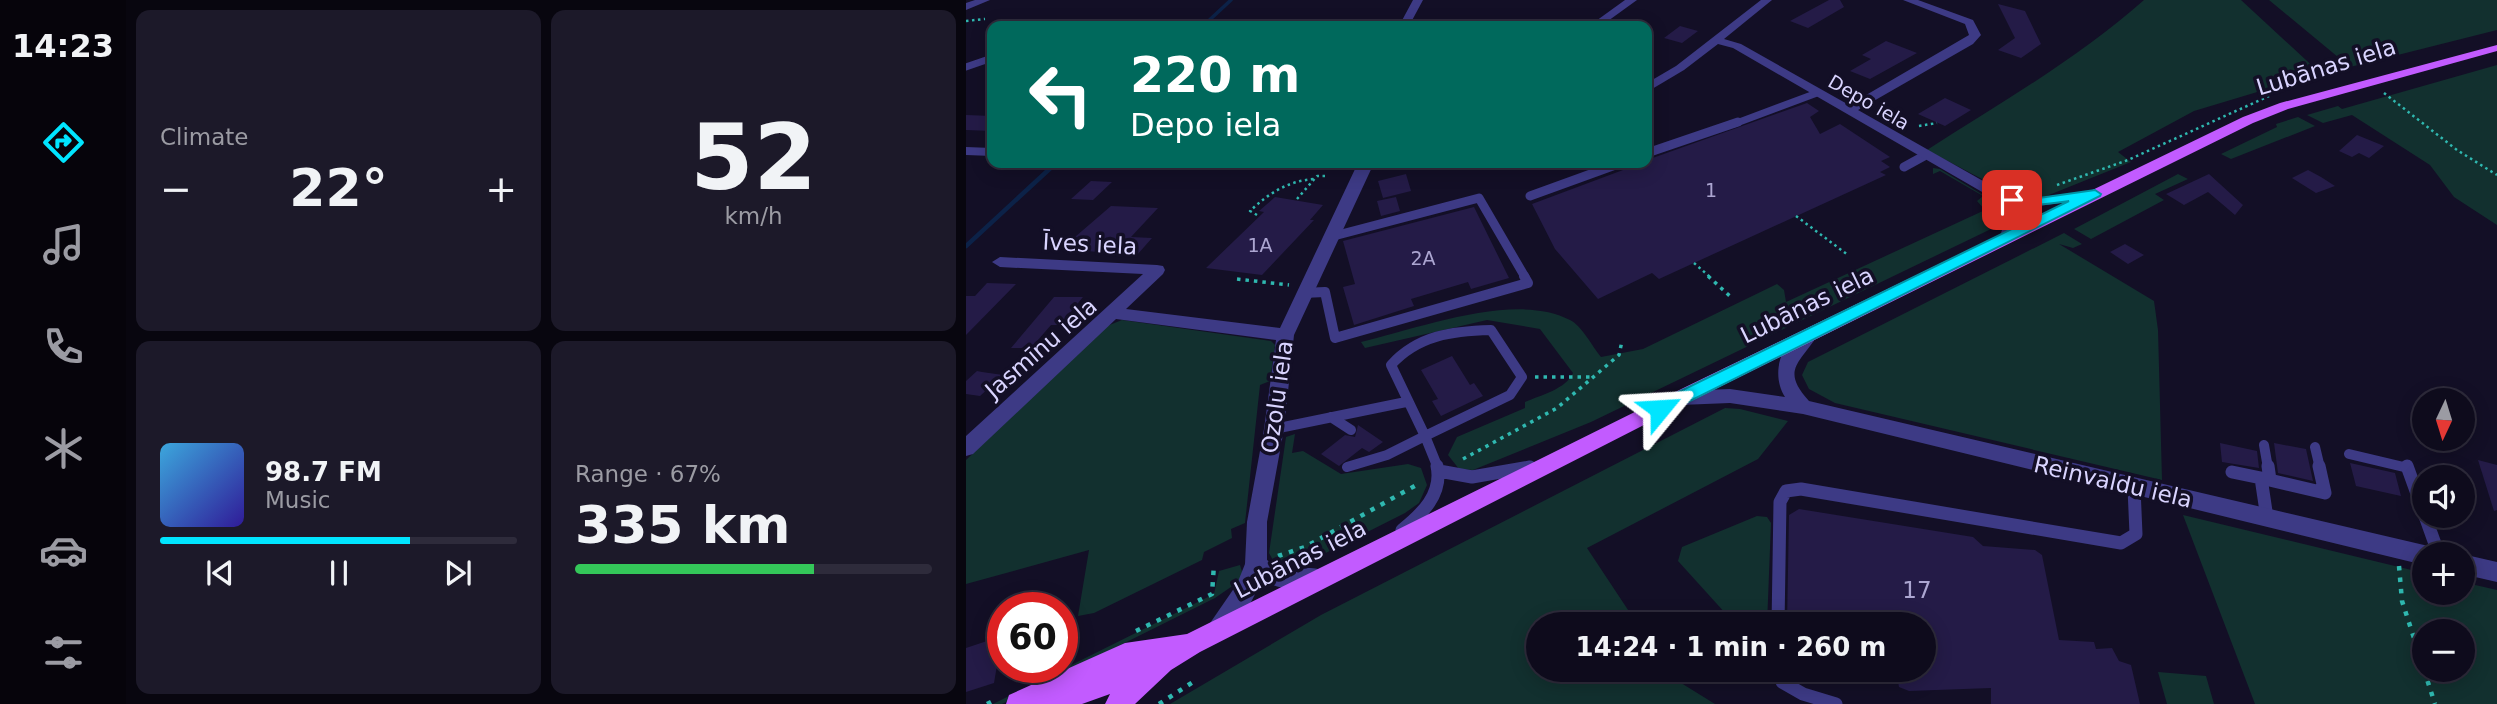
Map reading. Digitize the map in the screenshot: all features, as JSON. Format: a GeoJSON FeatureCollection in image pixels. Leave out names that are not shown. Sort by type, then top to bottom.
{"type":"FeatureCollection","features":[{"type":"Feature","properties":{"kind":"main road","name":"Lubānas iela"},"geometry":{"type":"LineString","coordinates":[[1049,704],[1163,662],[1213,634],[1680,398],[2248,120],[2284,106],[2497,48]]}},
{"type":"Feature","properties":{"kind":"main road"},"geometry":{"type":"LineString","coordinates":[[1017,704],[1125,654],[1192,645]]}},
{"type":"Feature","properties":{"kind":"main road","name":"Lubānas iela"},"geometry":{"type":"LineString","coordinates":[[1117,704],[1163,662]]}},
{"type":"Feature","properties":{"kind":"main road","name":"Lubānas iela"},"geometry":{"type":"LineString","coordinates":[[1073,704],[1094,686]]}},
{"type":"Feature","properties":{"kind":"street"},"geometry":{"type":"LineString","coordinates":[[966,7],[985,0]]}},
{"type":"Feature","properties":{"kind":"street"},"geometry":{"type":"LineString","coordinates":[[1407,21],[1418,0]]}},
{"type":"Feature","properties":{"kind":"street"},"geometry":{"type":"LineString","coordinates":[[1601,21],[1632,0]]}},
{"type":"Feature","properties":{"kind":"street"},"geometry":{"type":"LineString","coordinates":[[1652,85],[1680,68],[1767,0]]}},
{"type":"Feature","properties":{"kind":"street"},"geometry":{"type":"LineString","coordinates":[[1847,111],[1975,35],[1969,22],[1908,0]]}},
{"type":"Feature","properties":{"kind":"street","name":"Depo iela"},"geometry":{"type":"LineString","coordinates":[[1717,40],[1737,46],[1924,156],[2002,198],[2039,202],[2095,194]]}},
{"type":"Feature","properties":{"kind":"street"},"geometry":{"type":"LineString","coordinates":[[966,151],[987,152]]}},
{"type":"Feature","properties":{"kind":"street","name":"Ozolu iela"},"geometry":{"type":"LineString","coordinates":[[1213,634],[1246,590],[1256,564],[1257,522],[1274,429],[1285,335],[1299,289],[1330,237],[1363,168]]}},
{"type":"Feature","properties":{"kind":"street"},"geometry":{"type":"LineString","coordinates":[[2002,198],[2011,224],[2008,236]]}},
{"type":"Feature","properties":{"kind":"street","name":"Īves iela"},"geometry":{"type":"LineString","coordinates":[[1000,262],[1157,270],[1112,313]]}},
{"type":"Feature","properties":{"kind":"street","name":"Jasmīnu iela"},"geometry":{"type":"LineString","coordinates":[[966,448],[1112,313],[1285,335]]}},
{"type":"Feature","properties":{"kind":"street"},"geometry":{"type":"LineString","coordinates":[[1803,407],[1790,393],[1785,379],[1788,356],[1808,336]]}},
{"type":"Feature","properties":{"kind":"street","name":"Reinvaldu iela"},"geometry":{"type":"LineString","coordinates":[[1680,398],[1730,396],[1803,407],[2412,552]]}},
{"type":"Feature","properties":{"kind":"street"},"geometry":{"type":"LineString","coordinates":[[1256,564],[1269,576],[1288,582],[1328,576]]}},
{"type":"Feature","properties":{"kind":"street"},"geometry":{"type":"LineString","coordinates":[[2475,567],[2497,572]]}},
{"type":"Feature","properties":{"kind":"lane"},"geometry":{"type":"LineString","coordinates":[[966,67],[987,60]]}},
{"type":"Feature","properties":{"kind":"lane"},"geometry":{"type":"LineString","coordinates":[[1652,152],[1678,145],[1816,93]]}},
{"type":"Feature","properties":{"kind":"lane"},"geometry":{"type":"LineString","coordinates":[[1904,167],[1924,156]]}},
{"type":"Feature","properties":{"kind":"lane"},"geometry":{"type":"LineString","coordinates":[[1531,196],[1607,168]]}},
{"type":"Feature","properties":{"kind":"lane"},"geometry":{"type":"LineString","coordinates":[[1299,289],[1325,292],[1335,338],[1528,283],[1479,198],[1330,237]]}},
{"type":"Feature","properties":{"kind":"lane"},"geometry":{"type":"LineString","coordinates":[[1347,467],[1382,451],[1425,438],[1510,395],[1522,377],[1491,330],[1468,331],[1419,340],[1401,351],[1391,365],[1406,401],[1425,438],[1439,471],[1436,492],[1421,516],[1368,555]]}},
{"type":"Feature","properties":{"kind":"lane"},"geometry":{"type":"LineString","coordinates":[[1274,429],[1406,401]]}},
{"type":"Feature","properties":{"kind":"lane"},"geometry":{"type":"LineString","coordinates":[[1331,417],[1351,430]]}},
{"type":"Feature","properties":{"kind":"lane"},"geometry":{"type":"LineString","coordinates":[[2264,445],[2267,518]]}},
{"type":"Feature","properties":{"kind":"lane"},"geometry":{"type":"LineString","coordinates":[[2232,472],[2325,493],[2315,447]]}},
{"type":"Feature","properties":{"kind":"lane"},"geometry":{"type":"LineString","coordinates":[[2348,454],[2407,466],[2412,480]]}},
{"type":"Feature","properties":{"kind":"lane"},"geometry":{"type":"LineString","coordinates":[[1439,471],[1472,477],[1507,473],[1556,461]]}},
{"type":"Feature","properties":{"kind":"lane"},"geometry":{"type":"LineString","coordinates":[[1779,612],[1780,502],[1786,491],[1801,489],[2121,543],[2136,534],[2134,488]]}},
{"type":"Feature","properties":{"kind":"lane"},"geometry":{"type":"LineString","coordinates":[[1782,682],[1803,694],[1836,704]]}},
{"type":"Feature","properties":{"kind":"path"},"geometry":{"type":"LineString","coordinates":[[966,21],[985,19]]}},
{"type":"Feature","properties":{"kind":"path"},"geometry":{"type":"LineString","coordinates":[[2368,82],[2407,108],[2457,149],[2497,175]]}},
{"type":"Feature","properties":{"kind":"path"},"geometry":{"type":"LineString","coordinates":[[1919,126],[1937,122]]}},
{"type":"Feature","properties":{"kind":"path"},"geometry":{"type":"LineString","coordinates":[[1297,199],[1317,176],[1332,169]]}},
{"type":"Feature","properties":{"kind":"path"},"geometry":{"type":"LineString","coordinates":[[1256,215],[1250,211],[1270,192],[1294,182],[1314,179]]}},
{"type":"Feature","properties":{"kind":"path"},"geometry":{"type":"LineString","coordinates":[[1797,216],[1848,254]]}},
{"type":"Feature","properties":{"kind":"path"},"geometry":{"type":"LineString","coordinates":[[1694,263],[1732,298]]}},
{"type":"Feature","properties":{"kind":"path"},"geometry":{"type":"LineString","coordinates":[[1237,279],[1299,289]]}},
{"type":"Feature","properties":{"kind":"path"},"geometry":{"type":"LineString","coordinates":[[1522,377],[1592,377]]}},
{"type":"Feature","properties":{"kind":"path"},"geometry":{"type":"LineString","coordinates":[[2397,549],[2402,601],[2412,632]]}},
{"type":"Feature","properties":{"kind":"path"},"geometry":{"type":"LineString","coordinates":[[1159,704],[1193,682]]}},
{"type":"Feature","properties":{"kind":"path"},"geometry":{"type":"LineString","coordinates":[[2428,682],[2435,704]]}},
{"type":"Feature","properties":{"kind":"green space"},"geometry":{"type":"Polygon","coordinates":[[[2144,0],[2241,0],[2320,73],[2194,111],[2118,152],[2131,162],[2044,197],[2016,197],[1927,150],[2066,61],[2144,0]]]}},
{"type":"Feature","properties":{"kind":"green space"},"geometry":{"type":"Polygon","coordinates":[[[2269,0],[2497,0],[2497,30],[2350,67],[2269,0]]]}},
{"type":"Feature","properties":{"kind":"green space"},"geometry":{"type":"Polygon","coordinates":[[[2497,65],[2497,225],[2454,197],[2430,165],[2352,115],[2323,123],[2307,115],[2338,106],[2342,109],[2497,65]]]}},
{"type":"Feature","properties":{"kind":"green space"},"geometry":{"type":"Polygon","coordinates":[[[2298,117],[2315,126],[2231,159],[2221,154],[2277,127],[2276,124],[2298,117]]]}},
{"type":"Feature","properties":{"kind":"green space"},"geometry":{"type":"Polygon","coordinates":[[[1933,168],[1940,169],[1993,201],[2003,217],[1989,230],[1591,422],[1473,470],[1459,469],[1448,455],[1457,437],[1525,408],[1525,402],[1559,387],[1570,379],[1573,373],[1540,329],[1487,320],[1365,348],[1361,342],[1466,315],[1522,309],[1548,312],[1570,320],[1583,331],[1601,357],[1643,349],[1777,284],[1784,290],[1786,302],[1985,210],[1977,201],[1983,196],[1940,171],[1933,174],[1933,168]]]}},
{"type":"Feature","properties":{"kind":"green space"},"geometry":{"type":"Polygon","coordinates":[[[2178,174],[2188,179],[2155,194],[2164,200],[2091,239],[2074,229],[2178,174]]]}},
{"type":"Feature","properties":{"kind":"green space"},"geometry":{"type":"Polygon","coordinates":[[[2064,233],[2082,244],[2073,248],[2059,244],[2154,301],[2158,330],[2162,480],[1835,403],[1809,389],[1802,375],[1808,362],[2064,233]]]}},
{"type":"Feature","properties":{"kind":"green space"},"geometry":{"type":"Polygon","coordinates":[[[1122,320],[1271,341],[1275,345],[1270,381],[1260,385],[1245,523],[1231,529],[1232,538],[1204,552],[1202,560],[1094,613],[1078,616],[1089,550],[966,584],[966,460],[1107,326],[1122,320]]]}},
{"type":"Feature","properties":{"kind":"green space"},"geometry":{"type":"Polygon","coordinates":[[[1725,408],[1788,421],[1758,459],[1587,548],[1629,612],[1526,612],[1526,682],[1679,682],[1715,704],[1170,704],[1321,615],[1725,408]]]}},
{"type":"Feature","properties":{"kind":"green space"},"geometry":{"type":"Polygon","coordinates":[[[1295,434],[1292,453],[1303,451],[1341,474],[1408,464],[1421,468],[1427,485],[1419,503],[1405,513],[1294,569],[1275,564],[1269,553],[1286,437],[1295,434]]]}},
{"type":"Feature","properties":{"kind":"green space"},"geometry":{"type":"Polygon","coordinates":[[[2183,515],[2412,570],[2412,605],[2475,605],[2475,585],[2497,590],[2497,704],[2255,704],[2183,515]]]}},
{"type":"Feature","properties":{"kind":"green space"},"geometry":{"type":"Polygon","coordinates":[[[1757,516],[1767,517],[1771,523],[1768,612],[1724,612],[1678,561],[1682,547],[1757,516]]]}},
{"type":"Feature","properties":{"kind":"green space"},"geometry":{"type":"Polygon","coordinates":[[[1240,565],[1244,578],[1215,598],[1078,666],[1078,662],[1214,594],[1219,571],[1240,565]]]}},
{"type":"Feature","properties":{"kind":"green space"},"geometry":{"type":"Polygon","coordinates":[[[2158,672],[2206,676],[2214,704],[2167,704],[2158,672]]]}},
{"type":"Feature","properties":{"kind":"green space"},"geometry":{"type":"Polygon","coordinates":[[[1035,683],[1044,683],[1002,704],[993,704],[1035,683]]]}},
{"type":"Feature","properties":{"kind":"building"},"geometry":{"type":"Polygon","coordinates":[[[1829,0],[1840,0],[1844,7],[1808,28],[1790,21],[1829,0]]]}},
{"type":"Feature","properties":{"kind":"building"},"geometry":{"type":"Polygon","coordinates":[[[1998,4],[2025,11],[2041,44],[2021,58],[1998,50],[2015,38],[1998,4]]]}},
{"type":"Feature","properties":{"kind":"building"},"geometry":{"type":"Polygon","coordinates":[[[1680,26],[1698,31],[1682,43],[1664,38],[1680,26]]]}},
{"type":"Feature","properties":{"kind":"building"},"geometry":{"type":"Polygon","coordinates":[[[1886,41],[1917,53],[1870,79],[1850,71],[1871,59],[1862,55],[1886,41]]]}},
{"type":"Feature","properties":{"kind":"building"},"geometry":{"type":"Polygon","coordinates":[[[1945,98],[1971,110],[1945,126],[1918,114],[1945,98]]]}},
{"type":"Feature","properties":{"kind":"building"},"geometry":{"type":"Polygon","coordinates":[[[1807,103],[1819,111],[1810,117],[1820,134],[1840,124],[1890,157],[1881,161],[1890,167],[1880,172],[1886,175],[1659,279],[1652,273],[1598,299],[1555,249],[1532,204],[1626,168],[1652,168],[1652,158],[1807,103]]]}},
{"type":"Feature","properties":{"kind":"building"},"geometry":{"type":"Polygon","coordinates":[[[966,115],[987,116],[987,131],[966,130],[966,115]]]}},
{"type":"Feature","properties":{"kind":"building"},"geometry":{"type":"Polygon","coordinates":[[[2357,135],[2384,146],[2369,158],[2359,153],[2352,157],[2339,151],[2357,135]]]}},
{"type":"Feature","properties":{"kind":"building"},"geometry":{"type":"Polygon","coordinates":[[[2308,170],[2335,186],[2316,193],[2292,178],[2308,170]]]}},
{"type":"Feature","properties":{"kind":"building"},"geometry":{"type":"Polygon","coordinates":[[[1406,174],[1411,191],[1383,198],[1378,181],[1406,174]]]}},
{"type":"Feature","properties":{"kind":"building"},"geometry":{"type":"Polygon","coordinates":[[[2209,174],[2243,205],[2235,215],[2208,192],[2184,205],[2166,194],[2209,174]]]}},
{"type":"Feature","properties":{"kind":"building"},"geometry":{"type":"Polygon","coordinates":[[[1091,181],[1112,182],[1093,200],[1071,199],[1091,181]]]}},
{"type":"Feature","properties":{"kind":"building"},"geometry":{"type":"Polygon","coordinates":[[[1275,197],[1323,205],[1310,220],[1314,220],[1262,275],[1206,268],[1264,212],[1259,211],[1275,197]]]}},
{"type":"Feature","properties":{"kind":"building"},"geometry":{"type":"Polygon","coordinates":[[[1396,197],[1400,211],[1381,216],[1377,201],[1396,197]]]}},
{"type":"Feature","properties":{"kind":"building"},"geometry":{"type":"Polygon","coordinates":[[[1111,206],[1158,208],[1131,237],[1152,238],[1137,255],[1061,249],[1111,206]]]}},
{"type":"Feature","properties":{"kind":"building"},"geometry":{"type":"Polygon","coordinates":[[[1474,207],[1509,278],[1471,289],[1468,282],[1411,299],[1414,306],[1354,325],[1343,287],[1355,284],[1343,241],[1474,207]]]}},
{"type":"Feature","properties":{"kind":"building"},"geometry":{"type":"Polygon","coordinates":[[[2125,244],[2144,255],[2128,264],[2110,252],[2125,244]]]}},
{"type":"Feature","properties":{"kind":"building"},"geometry":{"type":"Polygon","coordinates":[[[987,283],[1016,284],[966,335],[966,296],[975,296],[987,283]]]}},
{"type":"Feature","properties":{"kind":"building"},"geometry":{"type":"Polygon","coordinates":[[[1054,297],[1083,297],[1060,325],[1051,325],[1031,348],[1011,348],[1054,297]]]}},
{"type":"Feature","properties":{"kind":"building"},"geometry":{"type":"Polygon","coordinates":[[[1452,356],[1470,385],[1474,383],[1483,396],[1441,416],[1432,401],[1438,399],[1421,370],[1452,356]]]}},
{"type":"Feature","properties":{"kind":"building"},"geometry":{"type":"Polygon","coordinates":[[[977,371],[1003,375],[980,396],[966,394],[966,381],[977,371]]]}},
{"type":"Feature","properties":{"kind":"building"},"geometry":{"type":"Polygon","coordinates":[[[1358,425],[1383,442],[1369,452],[1362,448],[1339,466],[1321,454],[1345,435],[1355,437],[1358,425]]]}},
{"type":"Feature","properties":{"kind":"building"},"geometry":{"type":"Polygon","coordinates":[[[2220,443],[2257,451],[2259,468],[2222,462],[2220,443]]]}},
{"type":"Feature","properties":{"kind":"building"},"geometry":{"type":"Polygon","coordinates":[[[2274,443],[2306,449],[2313,481],[2278,473],[2274,443]]]}},
{"type":"Feature","properties":{"kind":"building"},"geometry":{"type":"Polygon","coordinates":[[[2478,460],[2497,465],[2497,510],[2494,511],[2478,460]]]}},
{"type":"Feature","properties":{"kind":"building"},"geometry":{"type":"Polygon","coordinates":[[[2350,463],[2395,473],[2401,496],[2356,486],[2350,463]]]}},
{"type":"Feature","properties":{"kind":"building"},"geometry":{"type":"Polygon","coordinates":[[[1799,509],[1973,537],[1983,546],[2035,550],[2042,555],[2059,640],[2094,642],[2096,649],[2112,648],[2119,661],[2131,665],[2140,704],[1991,704],[1991,688],[1909,691],[1899,687],[1898,682],[1936,682],[1936,612],[1787,612],[1789,515],[1799,509]]]}},
{"type":"Feature","properties":{"kind":"building"},"geometry":{"type":"Polygon","coordinates":[[[987,641],[987,683],[994,683],[966,692],[966,648],[987,641]]]}},
{"type":"Feature","properties":{"kind":"waterway"},"geometry":{"type":"LineString","coordinates":[[1208,21],[1231,0]]}},
{"type":"Feature","properties":{"kind":"waterway"},"geometry":{"type":"LineString","coordinates":[[966,246],[1051,168]]}},
{"type":"Feature","properties":{"kind":"route"},"geometry":{"type":"LineString","coordinates":[[1660,409],[2095,194],[2039,202],[2012,200]]}}]}
